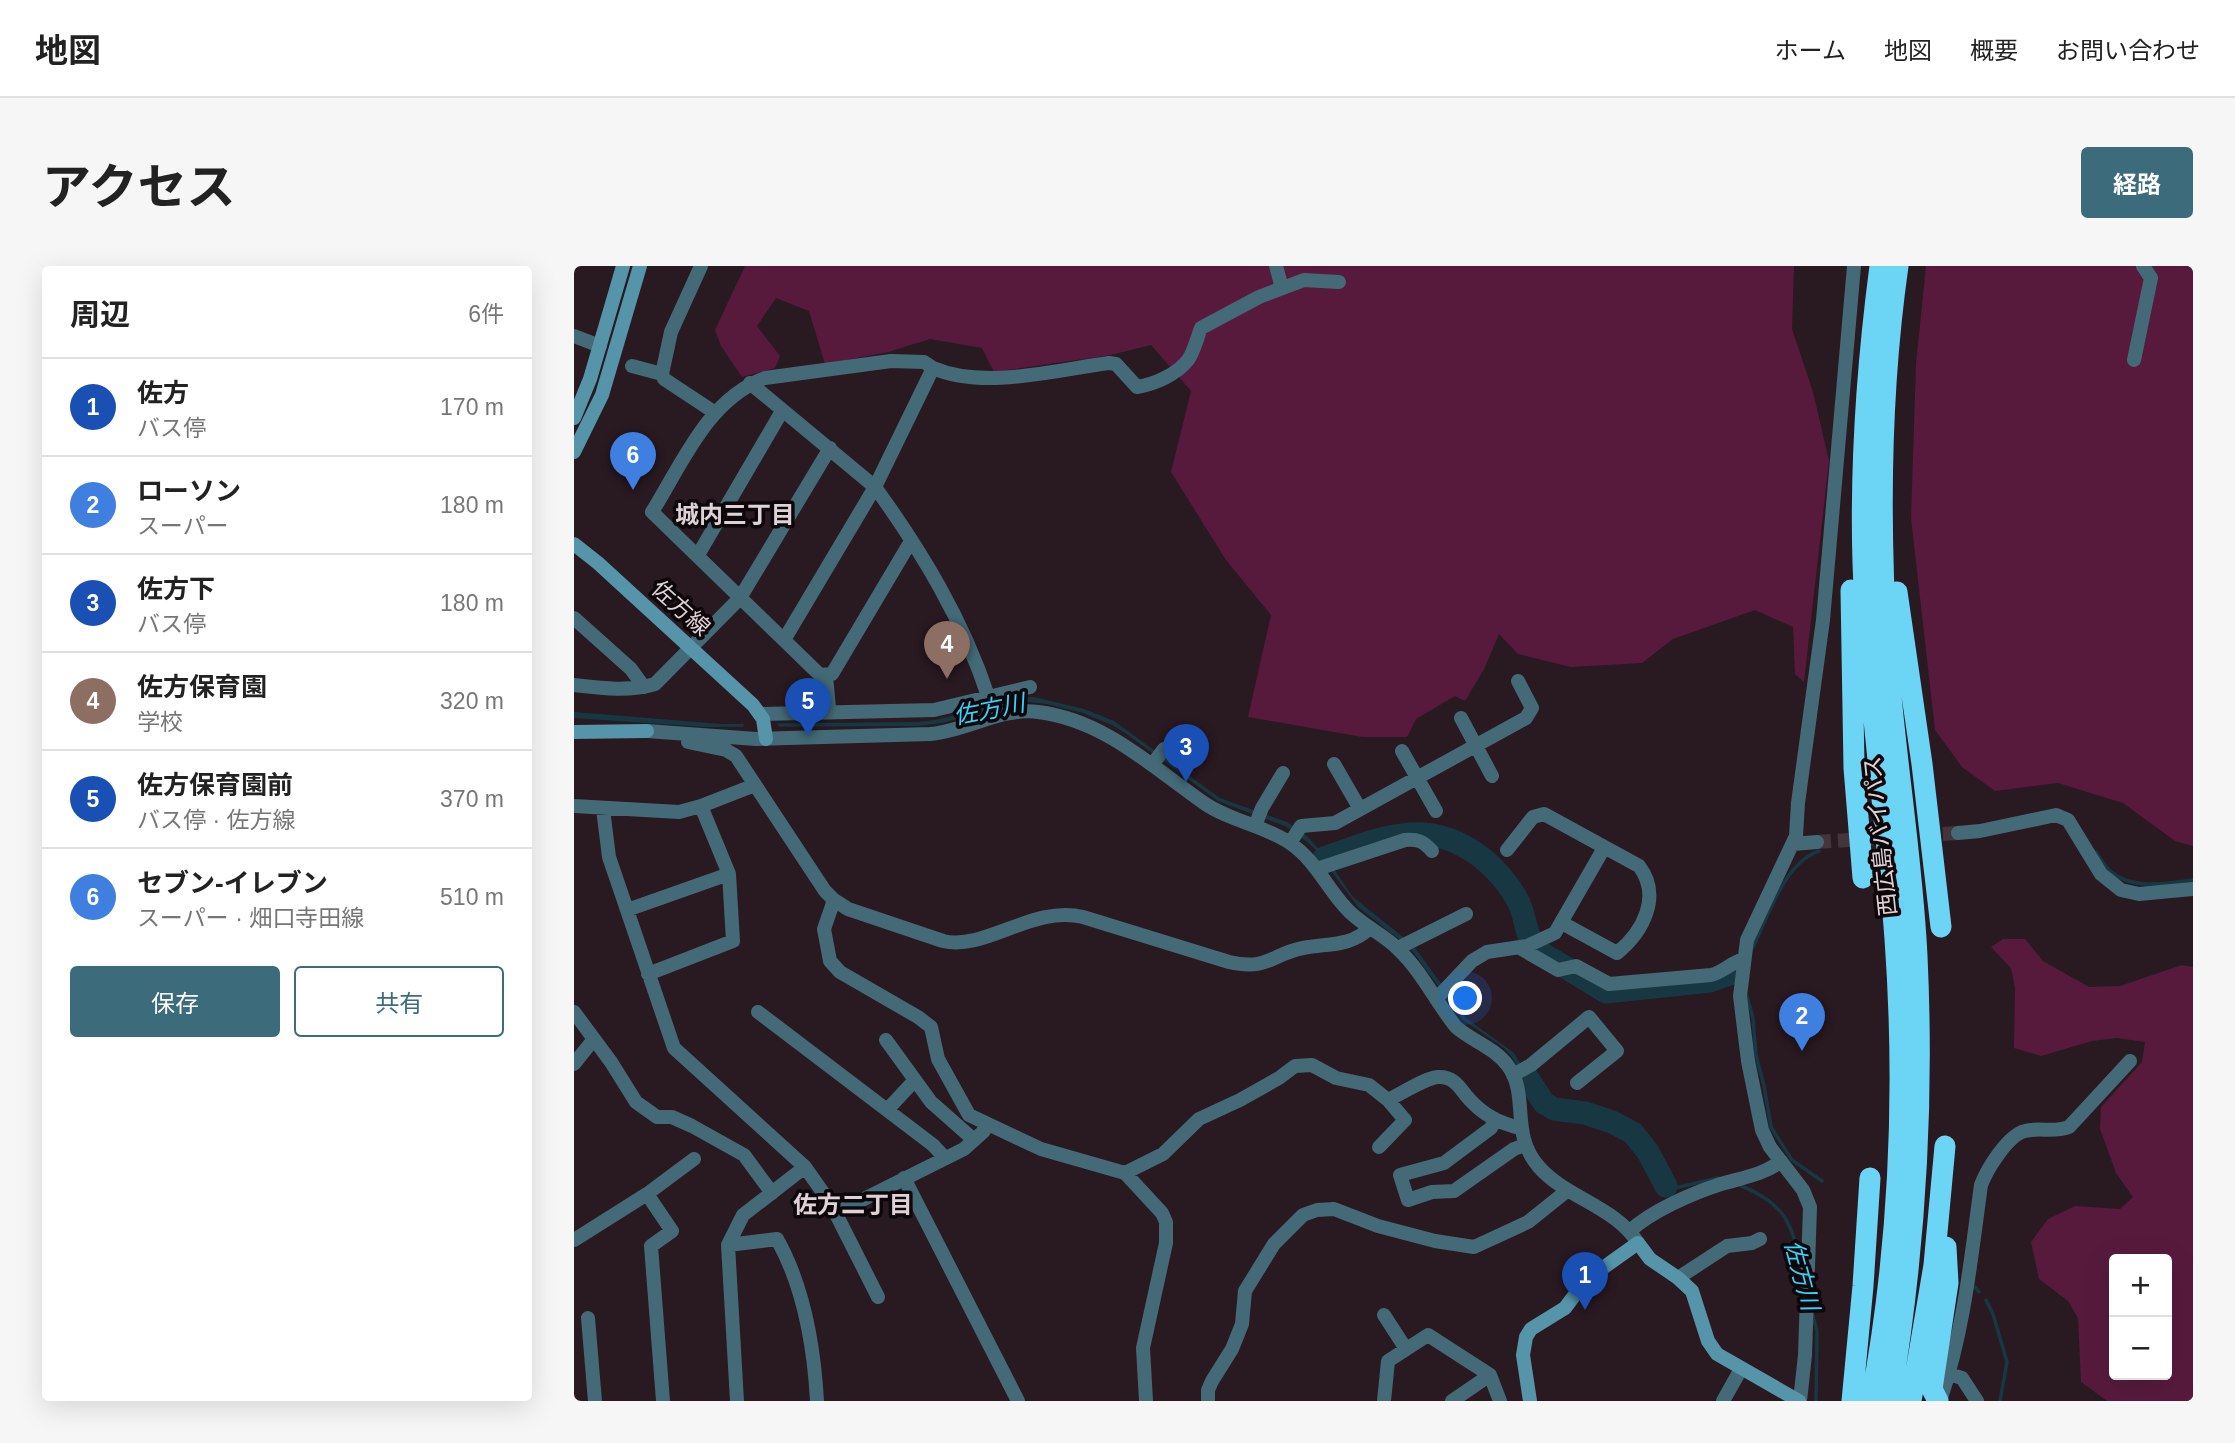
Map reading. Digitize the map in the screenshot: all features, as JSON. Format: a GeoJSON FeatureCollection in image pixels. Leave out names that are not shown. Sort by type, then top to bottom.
{"type":"FeatureCollection","features":[{"type":"Feature","properties":{"kind":"highway","name":"西広島バイパス"},"geometry":{"type":"LineString","coordinates":[[1871,1401],[1893,1225],[1900,1066],[1895,941],[1863,563],[1864,444],[1880,266]]}},
{"type":"Feature","properties":{"kind":"highway","name":"西広島バイパス"},"geometry":{"type":"LineString","coordinates":[[1890,1401],[1904,1309],[1914,1203],[1918,1132],[1919,1014],[1913,896],[1887,651],[1883,482],[1892,311],[1898,266]]}},
{"type":"Feature","properties":{"kind":"highway"},"geometry":{"type":"LineString","coordinates":[[1863,878],[1852,709],[1852,510],[1861,401],[1873,326]]}},
{"type":"Feature","properties":{"kind":"highway"},"geometry":{"type":"LineString","coordinates":[[1883,482],[1922,764],[1941,927]]}},
{"type":"Feature","properties":{"kind":"highway"},"geometry":{"type":"LineString","coordinates":[[1911,1401],[1932,1279],[1945,1146]]}},
{"type":"Feature","properties":{"kind":"highway"},"geometry":{"type":"LineString","coordinates":[[1852,1401],[1870,1178]]}},
{"type":"Feature","properties":{"kind":"highway"},"geometry":{"type":"LineString","coordinates":[[1939,1401],[1932,1389],[1948,1283],[1941,1200]]}},
{"type":"Feature","properties":{"kind":"street"},"geometry":{"type":"LineString","coordinates":[[574,418],[584,396],[623,266]]}},
{"type":"Feature","properties":{"kind":"street"},"geometry":{"type":"LineString","coordinates":[[574,452],[602,395],[640,266]]}},
{"type":"Feature","properties":{"kind":"street"},"geometry":{"type":"LineString","coordinates":[[701,266],[671,332],[662,374],[664,379],[714,412]]}},
{"type":"Feature","properties":{"kind":"street"},"geometry":{"type":"LineString","coordinates":[[1276,266],[1282,288]]}},
{"type":"Feature","properties":{"kind":"street"},"geometry":{"type":"LineString","coordinates":[[1587,1080],[1617,1051],[1589,1017],[1520,1072],[1520,1128],[1525,1145],[1538,1167],[1634,1237],[1650,1259],[1692,1291],[1712,1348],[1723,1359],[1799,1401],[1805,1355],[1811,1216],[1803,1190],[1770,1147],[1762,1130],[1748,1060],[1742,973],[1748,937],[1793,844],[1823,621],[1854,266]]}},
{"type":"Feature","properties":{"kind":"street"},"geometry":{"type":"LineString","coordinates":[[2133,360],[2151,278],[2144,266]]}},
{"type":"Feature","properties":{"kind":"street"},"geometry":{"type":"LineString","coordinates":[[911,541],[832,674],[820,676],[653,512],[714,412],[735,392],[750,383],[765,378],[816,373],[891,360],[924,362],[933,368],[981,378],[1109,363],[1116,364],[1138,387],[1170,375],[1189,359],[1201,328],[1259,297],[1304,280],[1339,282]]}},
{"type":"Feature","properties":{"kind":"street"},"geometry":{"type":"LineString","coordinates":[[574,336],[600,346]]}},
{"type":"Feature","properties":{"kind":"street"},"geometry":{"type":"LineString","coordinates":[[632,366],[662,374]]}},
{"type":"Feature","properties":{"kind":"street"},"geometry":{"type":"LineString","coordinates":[[785,640],[875,487],[933,368]]}},
{"type":"Feature","properties":{"kind":"street"},"geometry":{"type":"LineString","coordinates":[[750,383],[875,487],[942,591],[976,660],[988,696]]}},
{"type":"Feature","properties":{"kind":"street"},"geometry":{"type":"LineString","coordinates":[[698,555],[782,411]]}},
{"type":"Feature","properties":{"kind":"street"},"geometry":{"type":"LineString","coordinates":[[574,685],[605,688],[644,687],[655,684],[740,598],[830,448]]}},
{"type":"Feature","properties":{"kind":"street","name":"佐方線"},"geometry":{"type":"LineString","coordinates":[[574,544],[691,648],[759,714]]}},
{"type":"Feature","properties":{"kind":"street"},"geometry":{"type":"LineString","coordinates":[[574,618],[631,669],[644,687]]}},
{"type":"Feature","properties":{"kind":"street"},"geometry":{"type":"LineString","coordinates":[[826,676],[830,708]]}},
{"type":"Feature","properties":{"kind":"street"},"geometry":{"type":"LineString","coordinates":[[1294,836],[1307,824],[1332,825],[1531,714],[1531,702],[1518,681]]}},
{"type":"Feature","properties":{"kind":"street"},"geometry":{"type":"LineString","coordinates":[[580,732],[647,731],[766,737],[930,734],[948,732],[974,713],[988,696],[1030,687]]}},
{"type":"Feature","properties":{"kind":"street"},"geometry":{"type":"LineString","coordinates":[[766,737],[759,714],[934,710],[1048,713],[1108,734],[1158,757],[1214,809],[1258,819],[1294,836],[1324,867],[1344,907],[1370,928],[1403,945],[1441,994],[1456,1027],[1520,1072]]}},
{"type":"Feature","properties":{"kind":"street"},"geometry":{"type":"LineString","coordinates":[[1461,718],[1492,776]]}},
{"type":"Feature","properties":{"kind":"street"},"geometry":{"type":"LineString","coordinates":[[580,732],[695,743],[726,750],[736,756],[825,891],[834,900],[848,909],[952,943],[969,941],[1042,917],[1062,914],[1083,917],[1229,962],[1251,965],[1272,961],[1303,948],[1340,945],[1370,928]]}},
{"type":"Feature","properties":{"kind":"street"},"geometry":{"type":"LineString","coordinates":[[1402,751],[1436,811]]}},
{"type":"Feature","properties":{"kind":"street"},"geometry":{"type":"LineString","coordinates":[[1334,764],[1360,809]]}},
{"type":"Feature","properties":{"kind":"street"},"geometry":{"type":"LineString","coordinates":[[1258,819],[1278,775]]}},
{"type":"Feature","properties":{"kind":"street"},"geometry":{"type":"LineString","coordinates":[[574,806],[679,812],[755,785]]}},
{"type":"Feature","properties":{"kind":"street"},"geometry":{"type":"LineString","coordinates":[[648,974],[733,941],[729,874],[701,806]]}},
{"type":"Feature","properties":{"kind":"street"},"geometry":{"type":"LineString","coordinates":[[603,809],[609,858],[674,1048],[805,1167],[836,1213],[878,1297]]}},
{"type":"Feature","properties":{"kind":"street"},"geometry":{"type":"LineString","coordinates":[[1507,850],[1533,817],[1544,814],[1639,866],[1645,873],[1651,898],[1649,909],[1628,944],[1617,953],[1562,923]]}},
{"type":"Feature","properties":{"kind":"street"},"geometry":{"type":"LineString","coordinates":[[1958,833],[2056,815],[2068,820],[2101,874],[2121,890],[2139,894],[2193,890]]}},
{"type":"Feature","properties":{"kind":"street"},"geometry":{"type":"LineString","coordinates":[[1324,867],[1411,839],[1425,852]]}},
{"type":"Feature","properties":{"kind":"street"},"geometry":{"type":"LineString","coordinates":[[1793,844],[1817,842]]}},
{"type":"Feature","properties":{"kind":"street"},"geometry":{"type":"LineString","coordinates":[[1441,994],[1472,961],[1487,952],[1529,945],[1555,933],[1604,848]]}},
{"type":"Feature","properties":{"kind":"street"},"geometry":{"type":"LineString","coordinates":[[627,910],[729,874]]}},
{"type":"Feature","properties":{"kind":"street"},"geometry":{"type":"LineString","coordinates":[[834,900],[824,929],[830,961],[840,972],[931,1027],[939,1059],[969,1115],[1041,1149],[1125,1173],[1162,1213],[1166,1222],[1166,1243],[1143,1348],[1146,1401]]}},
{"type":"Feature","properties":{"kind":"street"},"geometry":{"type":"LineString","coordinates":[[1403,945],[1461,913]]}},
{"type":"Feature","properties":{"kind":"street"},"geometry":{"type":"LineString","coordinates":[[1529,945],[1558,970],[1579,967],[1604,983],[1712,975],[1734,962],[1742,973]]}},
{"type":"Feature","properties":{"kind":"street"},"geometry":{"type":"LineString","coordinates":[[758,1012],[933,1145],[945,1158]]}},
{"type":"Feature","properties":{"kind":"street"},"geometry":{"type":"LineString","coordinates":[[574,1013],[636,1102],[657,1117],[672,1117],[744,1155],[772,1193]]}},
{"type":"Feature","properties":{"kind":"street"},"geometry":{"type":"LineString","coordinates":[[574,1064],[594,1039]]}},
{"type":"Feature","properties":{"kind":"street"},"geometry":{"type":"LineString","coordinates":[[886,1040],[931,1102],[974,1140]]}},
{"type":"Feature","properties":{"kind":"street"},"geometry":{"type":"LineString","coordinates":[[1939,1401],[1949,1374],[1966,1302],[1981,1185],[1988,1168],[2019,1133],[2027,1130],[2060,1131],[2068,1127],[2130,1061]]}},
{"type":"Feature","properties":{"kind":"street"},"geometry":{"type":"LineString","coordinates":[[1125,1173],[1163,1154],[1199,1119],[1250,1095],[1295,1066],[1312,1065],[1336,1078],[1369,1085],[1388,1100],[1405,1120],[1379,1147]]}},
{"type":"Feature","properties":{"kind":"street"},"geometry":{"type":"LineString","coordinates":[[1388,1100],[1436,1077],[1449,1078],[1457,1083],[1471,1102],[1495,1119],[1520,1128]]}},
{"type":"Feature","properties":{"kind":"street"},"geometry":{"type":"LineString","coordinates":[[887,1110],[915,1080]]}},
{"type":"Feature","properties":{"kind":"street"},"geometry":{"type":"LineString","coordinates":[[1495,1119],[1492,1128],[1444,1163],[1400,1175],[1408,1200],[1432,1192],[1454,1191],[1514,1149],[1525,1145]]}},
{"type":"Feature","properties":{"kind":"street"},"geometry":{"type":"LineString","coordinates":[[836,1213],[964,1149],[984,1131],[984,1122]]}},
{"type":"Feature","properties":{"kind":"street"},"geometry":{"type":"LineString","coordinates":[[577,1233],[646,1194],[694,1159]]}},
{"type":"Feature","properties":{"kind":"street"},"geometry":{"type":"LineString","coordinates":[[1530,1401],[1523,1355],[1526,1337],[1531,1329],[1564,1308],[1581,1286],[1634,1237],[1647,1218],[1695,1194],[1768,1170],[1781,1161]]}},
{"type":"Feature","properties":{"kind":"street"},"geometry":{"type":"LineString","coordinates":[[737,1401],[728,1245],[743,1216],[805,1167]]}},
{"type":"Feature","properties":{"kind":"street"},"geometry":{"type":"LineString","coordinates":[[904,1178],[1018,1401]]}},
{"type":"Feature","properties":{"kind":"street"},"geometry":{"type":"LineString","coordinates":[[1208,1401],[1212,1381],[1232,1349],[1242,1324],[1245,1291],[1275,1244],[1303,1215],[1317,1210],[1334,1209],[1378,1226],[1435,1241],[1474,1247],[1528,1222],[1568,1190]]}},
{"type":"Feature","properties":{"kind":"street"},"geometry":{"type":"LineString","coordinates":[[646,1194],[672,1231],[651,1247],[663,1401]]}},
{"type":"Feature","properties":{"kind":"street"},"geometry":{"type":"LineString","coordinates":[[728,1245],[777,1239],[789,1261],[815,1354],[817,1401]]}},
{"type":"Feature","properties":{"kind":"street"},"geometry":{"type":"LineString","coordinates":[[1678,1278],[1727,1246],[1752,1243],[1760,1239]]}},
{"type":"Feature","properties":{"kind":"street"},"geometry":{"type":"LineString","coordinates":[[1384,1315],[1406,1349]]}},
{"type":"Feature","properties":{"kind":"street"},"geometry":{"type":"LineString","coordinates":[[588,1318],[595,1401]]}},
{"type":"Feature","properties":{"kind":"street"},"geometry":{"type":"LineString","coordinates":[[1384,1401],[1388,1361],[1427,1335],[1490,1375],[1500,1401]]}},
{"type":"Feature","properties":{"kind":"street"},"geometry":{"type":"LineString","coordinates":[[1723,1401],[1741,1369]]}},
{"type":"Feature","properties":{"kind":"street"},"geometry":{"type":"LineString","coordinates":[[1949,1374],[1962,1378],[1977,1401]]}},
{"type":"Feature","properties":{"kind":"street"},"geometry":{"type":"LineString","coordinates":[[1452,1401],[1490,1375]]}},
{"type":"Feature","properties":{"kind":"shaded area"},"geometry":{"type":"Polygon","coordinates":[[[745,266],[1794,266],[1792,329],[1813,392],[1829,461],[1804,682],[1795,674],[1793,627],[1755,610],[1673,639],[1642,663],[1571,667],[1518,654],[1499,634],[1484,669],[1465,701],[1455,696],[1416,719],[1407,737],[1362,737],[1248,717],[1271,615],[1226,560],[1171,472],[1191,391],[1151,345],[1111,355],[994,372],[982,348],[930,339],[888,352],[825,364],[809,311],[776,298],[757,326],[780,356],[775,368],[742,377],[721,346],[715,330],[745,266]]]}},
{"type":"Feature","properties":{"kind":"shaded area"},"geometry":{"type":"Polygon","coordinates":[[[1926,266],[2193,266],[2193,846],[2175,841],[2123,803],[2058,783],[1995,791],[1962,767],[1935,730],[1911,518],[1916,364],[1926,266]]]}},
{"type":"Feature","properties":{"kind":"shaded area"},"geometry":{"type":"Polygon","coordinates":[[[2003,939],[2025,939],[2043,961],[2089,987],[2120,986],[2182,965],[2193,967],[2193,1401],[2107,1401],[2081,1382],[2078,1318],[2068,1301],[2039,1279],[2031,1242],[2048,1219],[2075,1206],[2120,1209],[2133,1197],[2116,1173],[2100,1129],[2101,1107],[2142,1062],[2145,1042],[2117,1038],[2092,1041],[2041,1056],[2014,1048],[2015,988],[2011,968],[1991,947],[2003,939]]]}},
{"type":"Feature","properties":{"kind":"water"},"geometry":{"type":"Polygon","coordinates":[[[1034,697],[1084,709],[1114,721],[1220,798],[1287,822],[1308,837],[1325,856],[1353,897],[1413,945],[1466,1018],[1514,1053],[1538,1093],[1535,1095],[1504,1048],[1463,1020],[1410,948],[1358,907],[1314,848],[1295,832],[1218,801],[1125,733],[1083,713],[1047,704],[1020,701],[942,723],[917,726],[704,727],[574,718],[574,712],[721,724],[917,722],[947,717],[1004,701],[1034,697]]]}},
{"type":"Feature","properties":{"kind":"pier"},"geometry":{"type":"Polygon","coordinates":[[[744,721],[777,721],[779,731],[743,731],[744,721]]]}},
{"type":"Feature","properties":{"kind":"waterway"},"geometry":{"type":"LineString","coordinates":[[1324,858],[1372,841],[1402,835],[1420,834],[1453,841],[1483,859],[1507,884],[1520,905],[1535,949],[1606,992],[1710,981],[1733,973]]}},
{"type":"Feature","properties":{"kind":"waterway"},"geometry":{"type":"LineString","coordinates":[[1753,947],[1787,878],[1807,857],[1819,851]]}},
{"type":"Feature","properties":{"kind":"waterway"},"geometry":{"type":"LineString","coordinates":[[2096,852],[2111,872],[2132,882],[2163,884],[2193,880]]}},
{"type":"Feature","properties":{"kind":"waterway"},"geometry":{"type":"LineString","coordinates":[[1723,978],[1735,982]]}},
{"type":"Feature","properties":{"kind":"waterway"},"geometry":{"type":"LineString","coordinates":[[1747,996],[1771,1127],[1792,1160],[1822,1181]]}},
{"type":"Feature","properties":{"kind":"waterway","name":"佐方川"},"geometry":{"type":"LineString","coordinates":[[1527,1077],[1544,1103],[1554,1109],[1585,1113],[1633,1133],[1648,1152],[1666,1186]]}},
{"type":"Feature","properties":{"kind":"waterway","name":"佐方川"},"geometry":{"type":"LineString","coordinates":[[1666,1186],[1675,1188],[1718,1178]]}},
{"type":"Feature","properties":{"kind":"waterway","name":"佐方川"},"geometry":{"type":"LineString","coordinates":[[1739,1185],[1768,1200],[1785,1217],[1795,1240],[1802,1271]]}},
{"type":"Feature","properties":{"kind":"waterway"},"geometry":{"type":"LineString","coordinates":[[1975,1287],[1979,1292]]}},
{"type":"Feature","properties":{"kind":"waterway"},"geometry":{"type":"LineString","coordinates":[[1986,1300],[1993,1314],[2007,1362],[2000,1401]]}},
{"type":"Feature","properties":{"kind":"waterway","name":"佐方川"},"geometry":{"type":"LineString","coordinates":[[1812,1313],[1817,1331],[1816,1401]]}},
{"type":"Feature","properties":{"kind":"tunnel"},"geometry":{"type":"LineString","coordinates":[[1817,842],[1958,833]]}},
{"type":"Feature","properties":{"kind":"place","name":"セブン-イレブン"},"geometry":{"type":"Point","coordinates":[633,490]}},
{"type":"Feature","properties":{"kind":"place","name":"佐方保育園"},"geometry":{"type":"Point","coordinates":[947,679]}},
{"type":"Feature","properties":{"kind":"place","name":"佐方保育園前"},"geometry":{"type":"Point","coordinates":[808,736]}},
{"type":"Feature","properties":{"kind":"place","name":"佐方下"},"geometry":{"type":"Point","coordinates":[1186,782]}},
{"type":"Feature","properties":{"kind":"place","name":"ローソン"},"geometry":{"type":"Point","coordinates":[1802,1051]}},
{"type":"Feature","properties":{"kind":"place","name":"佐方"},"geometry":{"type":"Point","coordinates":[1585,1310]}},
{"type":"Feature","properties":{"kind":"district","name":"城内三丁目"},"geometry":{"type":"Point","coordinates":[735,514]}},
{"type":"Feature","properties":{"kind":"district","name":"佐方二丁目"},"geometry":{"type":"Point","coordinates":[853,1204]}}]}
